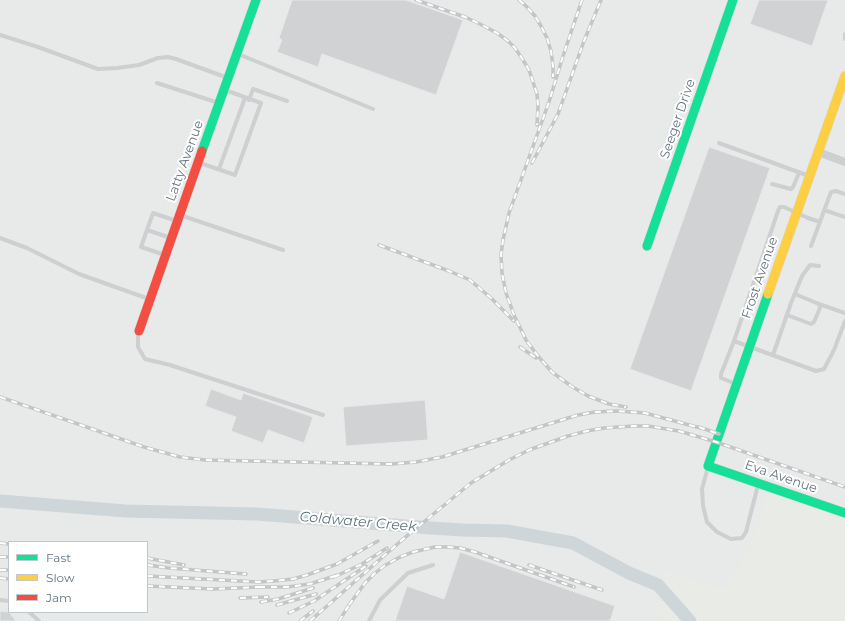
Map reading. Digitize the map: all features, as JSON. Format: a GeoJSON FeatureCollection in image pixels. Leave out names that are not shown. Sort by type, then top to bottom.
{"type":"FeatureCollection","features":[{"type":"Feature","properties":{"kind":"street","name":"Latty Avenue"},"geometry":{"type":"LineString","coordinates":[[138,331],[256,0]]}},
{"type":"Feature","properties":{"kind":"street","name":"Seeger Drive"},"geometry":{"type":"LineString","coordinates":[[647,246],[733,0]]}},
{"type":"Feature","properties":{"kind":"street","name":"Frost Avenue"},"geometry":{"type":"LineString","coordinates":[[708,466],[845,76]]}},
{"type":"Feature","properties":{"kind":"street"},"geometry":{"type":"LineString","coordinates":[[818,152],[845,162]]}},
{"type":"Feature","properties":{"kind":"street","name":"Eva Avenue"},"geometry":{"type":"LineString","coordinates":[[708,466],[845,513]]}},
{"type":"Feature","properties":{"kind":"lane"},"geometry":{"type":"LineString","coordinates":[[845,34],[845,39]]}},
{"type":"Feature","properties":{"kind":"lane"},"geometry":{"type":"LineString","coordinates":[[0,35],[98,69],[139,65],[158,58],[168,57],[229,78]]}},
{"type":"Feature","properties":{"kind":"lane"},"geometry":{"type":"LineString","coordinates":[[237,54],[373,109]]}},
{"type":"Feature","properties":{"kind":"lane"},"geometry":{"type":"LineString","coordinates":[[157,83],[220,104]]}},
{"type":"Feature","properties":{"kind":"lane"},"geometry":{"type":"LineString","coordinates":[[219,169],[247,99],[253,89],[287,101]]}},
{"type":"Feature","properties":{"kind":"lane"},"geometry":{"type":"LineString","coordinates":[[199,162],[235,175],[260,103],[224,90]]}},
{"type":"Feature","properties":{"kind":"lane"},"geometry":{"type":"LineString","coordinates":[[719,143],[809,176]]}},
{"type":"Feature","properties":{"kind":"lane"},"geometry":{"type":"LineString","coordinates":[[772,184],[791,189],[793,188],[799,173]]}},
{"type":"Feature","properties":{"kind":"lane"},"geometry":{"type":"LineString","coordinates":[[810,246],[831,192],[836,191],[845,194]]}},
{"type":"Feature","properties":{"kind":"lane"},"geometry":{"type":"LineString","coordinates":[[737,384],[721,378],[721,374],[734,341],[780,207],[784,207],[820,222]]}},
{"type":"Feature","properties":{"kind":"lane"},"geometry":{"type":"LineString","coordinates":[[824,210],[845,217]]}},
{"type":"Feature","properties":{"kind":"lane"},"geometry":{"type":"LineString","coordinates":[[166,255],[141,247],[153,213],[179,218],[283,250]]}},
{"type":"Feature","properties":{"kind":"lane"},"geometry":{"type":"LineString","coordinates":[[147,230],[172,238]]}},
{"type":"Feature","properties":{"kind":"lane"},"geometry":{"type":"LineString","coordinates":[[0,238],[27,248],[79,274],[150,299]]}},
{"type":"Feature","properties":{"kind":"lane"},"geometry":{"type":"LineString","coordinates":[[773,355],[802,276],[810,265],[819,266]]}},
{"type":"Feature","properties":{"kind":"lane"},"geometry":{"type":"LineString","coordinates":[[795,294],[845,313]]}},
{"type":"Feature","properties":{"kind":"lane"},"geometry":{"type":"LineString","coordinates":[[787,315],[811,324],[814,322],[820,308],[819,304]]}},
{"type":"Feature","properties":{"kind":"lane"},"geometry":{"type":"LineString","coordinates":[[734,341],[816,371],[824,369],[834,350],[845,321]]}},
{"type":"Feature","properties":{"kind":"lane"},"geometry":{"type":"LineString","coordinates":[[138,331],[138,347],[145,359],[323,415]]}},
{"type":"Feature","properties":{"kind":"lane","name":"Frost Avenue"},"geometry":{"type":"LineString","coordinates":[[708,466],[702,489],[703,506],[707,522],[717,532],[731,538],[742,538],[746,532],[759,484]]}},
{"type":"Feature","properties":{"kind":"lane"},"geometry":{"type":"LineString","coordinates":[[369,621],[380,600],[408,573],[433,565]]}},
{"type":"Feature","properties":{"kind":"lane"},"geometry":{"type":"LineString","coordinates":[[30,613],[39,621]]}},
{"type":"Feature","properties":{"kind":"shaded area"},"geometry":{"type":"Polygon","coordinates":[[[0,0],[845,0],[845,621],[0,621],[0,0]]]}},
{"type":"Feature","properties":{"kind":"shaded area"},"geometry":{"type":"Polygon","coordinates":[[[767,493],[845,520],[845,621],[697,621],[661,582],[664,570],[722,589],[741,564],[751,546],[767,493]]]}},
{"type":"Feature","properties":{"kind":"shaded area"},"geometry":{"type":"Polygon","coordinates":[[[661,601],[666,601],[685,621],[665,621],[651,608],[661,601]]]}},
{"type":"Feature","properties":{"kind":"building"},"geometry":{"type":"Polygon","coordinates":[[[292,0],[406,0],[463,20],[436,95],[322,54],[318,67],[277,52],[282,40],[279,38],[292,0]]]}},
{"type":"Feature","properties":{"kind":"building"},"geometry":{"type":"Polygon","coordinates":[[[759,0],[828,0],[812,46],[750,24],[759,0]]]}},
{"type":"Feature","properties":{"kind":"building"},"geometry":{"type":"Polygon","coordinates":[[[709,147],[770,168],[691,391],[630,369],[709,147]]]}},
{"type":"Feature","properties":{"kind":"building"},"geometry":{"type":"Polygon","coordinates":[[[211,389],[241,400],[243,393],[313,417],[304,443],[268,430],[263,443],[231,431],[236,417],[205,406],[211,389]]]}},
{"type":"Feature","properties":{"kind":"building"},"geometry":{"type":"Polygon","coordinates":[[[425,400],[428,440],[346,446],[343,407],[425,400]]]}},
{"type":"Feature","properties":{"kind":"building"},"geometry":{"type":"Polygon","coordinates":[[[460,552],[615,606],[610,621],[395,621],[407,586],[444,599],[460,552]]]}},
{"type":"Feature","properties":{"kind":"building"},"geometry":{"type":"Polygon","coordinates":[[[0,611],[10,613],[16,621],[0,621],[0,611]]]}},
{"type":"Feature","properties":{"kind":"waterway","name":"Coldwater Creek"},"geometry":{"type":"LineString","coordinates":[[0,501],[126,511],[257,514],[431,528],[507,531],[573,543],[629,573],[658,585],[690,621]]}},
{"type":"Feature","properties":{"kind":"railway"},"geometry":{"type":"LineString","coordinates":[[416,0],[465,17],[480,24],[497,33],[515,48],[529,70],[537,94],[537,125]]}},
{"type":"Feature","properties":{"kind":"railway"},"geometry":{"type":"LineString","coordinates":[[519,0],[535,16],[547,38],[551,51],[553,77]]}},
{"type":"Feature","properties":{"kind":"railway"},"geometry":{"type":"LineString","coordinates":[[582,0],[549,102],[509,213],[501,255],[502,273],[506,293],[514,315],[526,340],[552,372],[588,396],[609,404],[626,407]]}},
{"type":"Feature","properties":{"kind":"railway"},"geometry":{"type":"LineString","coordinates":[[532,163],[558,114],[584,41],[601,0]]}},
{"type":"Feature","properties":{"kind":"railway"},"geometry":{"type":"LineString","coordinates":[[379,245],[470,280],[514,321]]}},
{"type":"Feature","properties":{"kind":"railway"},"geometry":{"type":"LineString","coordinates":[[520,347],[536,358]]}},
{"type":"Feature","properties":{"kind":"railway"},"geometry":{"type":"LineString","coordinates":[[0,397],[144,447],[180,457],[205,460],[391,464],[416,462],[442,457],[578,415],[595,412],[617,411],[645,413],[704,429]]}},
{"type":"Feature","properties":{"kind":"railway"},"geometry":{"type":"LineString","coordinates":[[310,621],[402,540],[471,483],[529,450],[587,431],[634,426],[648,426],[679,431],[716,442],[845,487]]}},
{"type":"Feature","properties":{"kind":"railway"},"geometry":{"type":"LineString","coordinates":[[699,427],[719,434]]}},
{"type":"Feature","properties":{"kind":"railway"},"geometry":{"type":"LineString","coordinates":[[148,576],[258,582],[293,579],[337,564],[378,541]]}},
{"type":"Feature","properties":{"kind":"railway"},"geometry":{"type":"LineString","coordinates":[[0,543],[8,544]]}},
{"type":"Feature","properties":{"kind":"railway"},"geometry":{"type":"LineString","coordinates":[[349,605],[365,583],[384,566],[413,552],[435,547],[460,548],[475,552],[574,587]]}},
{"type":"Feature","properties":{"kind":"railway"},"geometry":{"type":"LineString","coordinates":[[334,577],[362,564],[387,548]]}},
{"type":"Feature","properties":{"kind":"railway"},"geometry":{"type":"LineString","coordinates":[[0,557],[8,557]]}},
{"type":"Feature","properties":{"kind":"railway"},"geometry":{"type":"LineString","coordinates":[[148,558],[184,565]]}},
{"type":"Feature","properties":{"kind":"railway"},"geometry":{"type":"LineString","coordinates":[[148,565],[246,574]]}},
{"type":"Feature","properties":{"kind":"railway"},"geometry":{"type":"LineString","coordinates":[[529,565],[602,590]]}},
{"type":"Feature","properties":{"kind":"railway"},"geometry":{"type":"LineString","coordinates":[[289,613],[314,601],[366,566]]}},
{"type":"Feature","properties":{"kind":"railway"},"geometry":{"type":"LineString","coordinates":[[0,570],[8,570]]}},
{"type":"Feature","properties":{"kind":"railway"},"geometry":{"type":"LineString","coordinates":[[259,587],[287,587],[310,584],[338,575]]}},
{"type":"Feature","properties":{"kind":"railway"},"geometry":{"type":"LineString","coordinates":[[0,578],[8,579]]}},
{"type":"Feature","properties":{"kind":"railway"},"geometry":{"type":"LineString","coordinates":[[148,586],[213,589],[259,587]]}},
{"type":"Feature","properties":{"kind":"railway"},"geometry":{"type":"LineString","coordinates":[[261,602],[278,599],[313,588]]}},
{"type":"Feature","properties":{"kind":"railway"},"geometry":{"type":"LineString","coordinates":[[277,605],[316,594]]}},
{"type":"Feature","properties":{"kind":"railway"},"geometry":{"type":"LineString","coordinates":[[240,598],[268,597]]}},
{"type":"Feature","properties":{"kind":"railway"},"geometry":{"type":"LineString","coordinates":[[339,621],[351,602]]}},
{"type":"Feature","properties":{"kind":"railway"},"geometry":{"type":"LineString","coordinates":[[300,621],[313,611]]}},
{"type":"Feature","properties":{"kind":"traffic: fast"},"geometry":{"type":"LineString","coordinates":[[202,151],[256,0]]}},
{"type":"Feature","properties":{"kind":"traffic: fast"},"geometry":{"type":"LineString","coordinates":[[647,246],[733,0]]}},
{"type":"Feature","properties":{"kind":"traffic: fast"},"geometry":{"type":"LineString","coordinates":[[768,294],[708,466],[845,513]]}},
{"type":"Feature","properties":{"kind":"traffic: slow"},"geometry":{"type":"LineString","coordinates":[[768,294],[845,76]]}},
{"type":"Feature","properties":{"kind":"traffic: jam"},"geometry":{"type":"LineString","coordinates":[[139,331],[202,151]]}}]}
